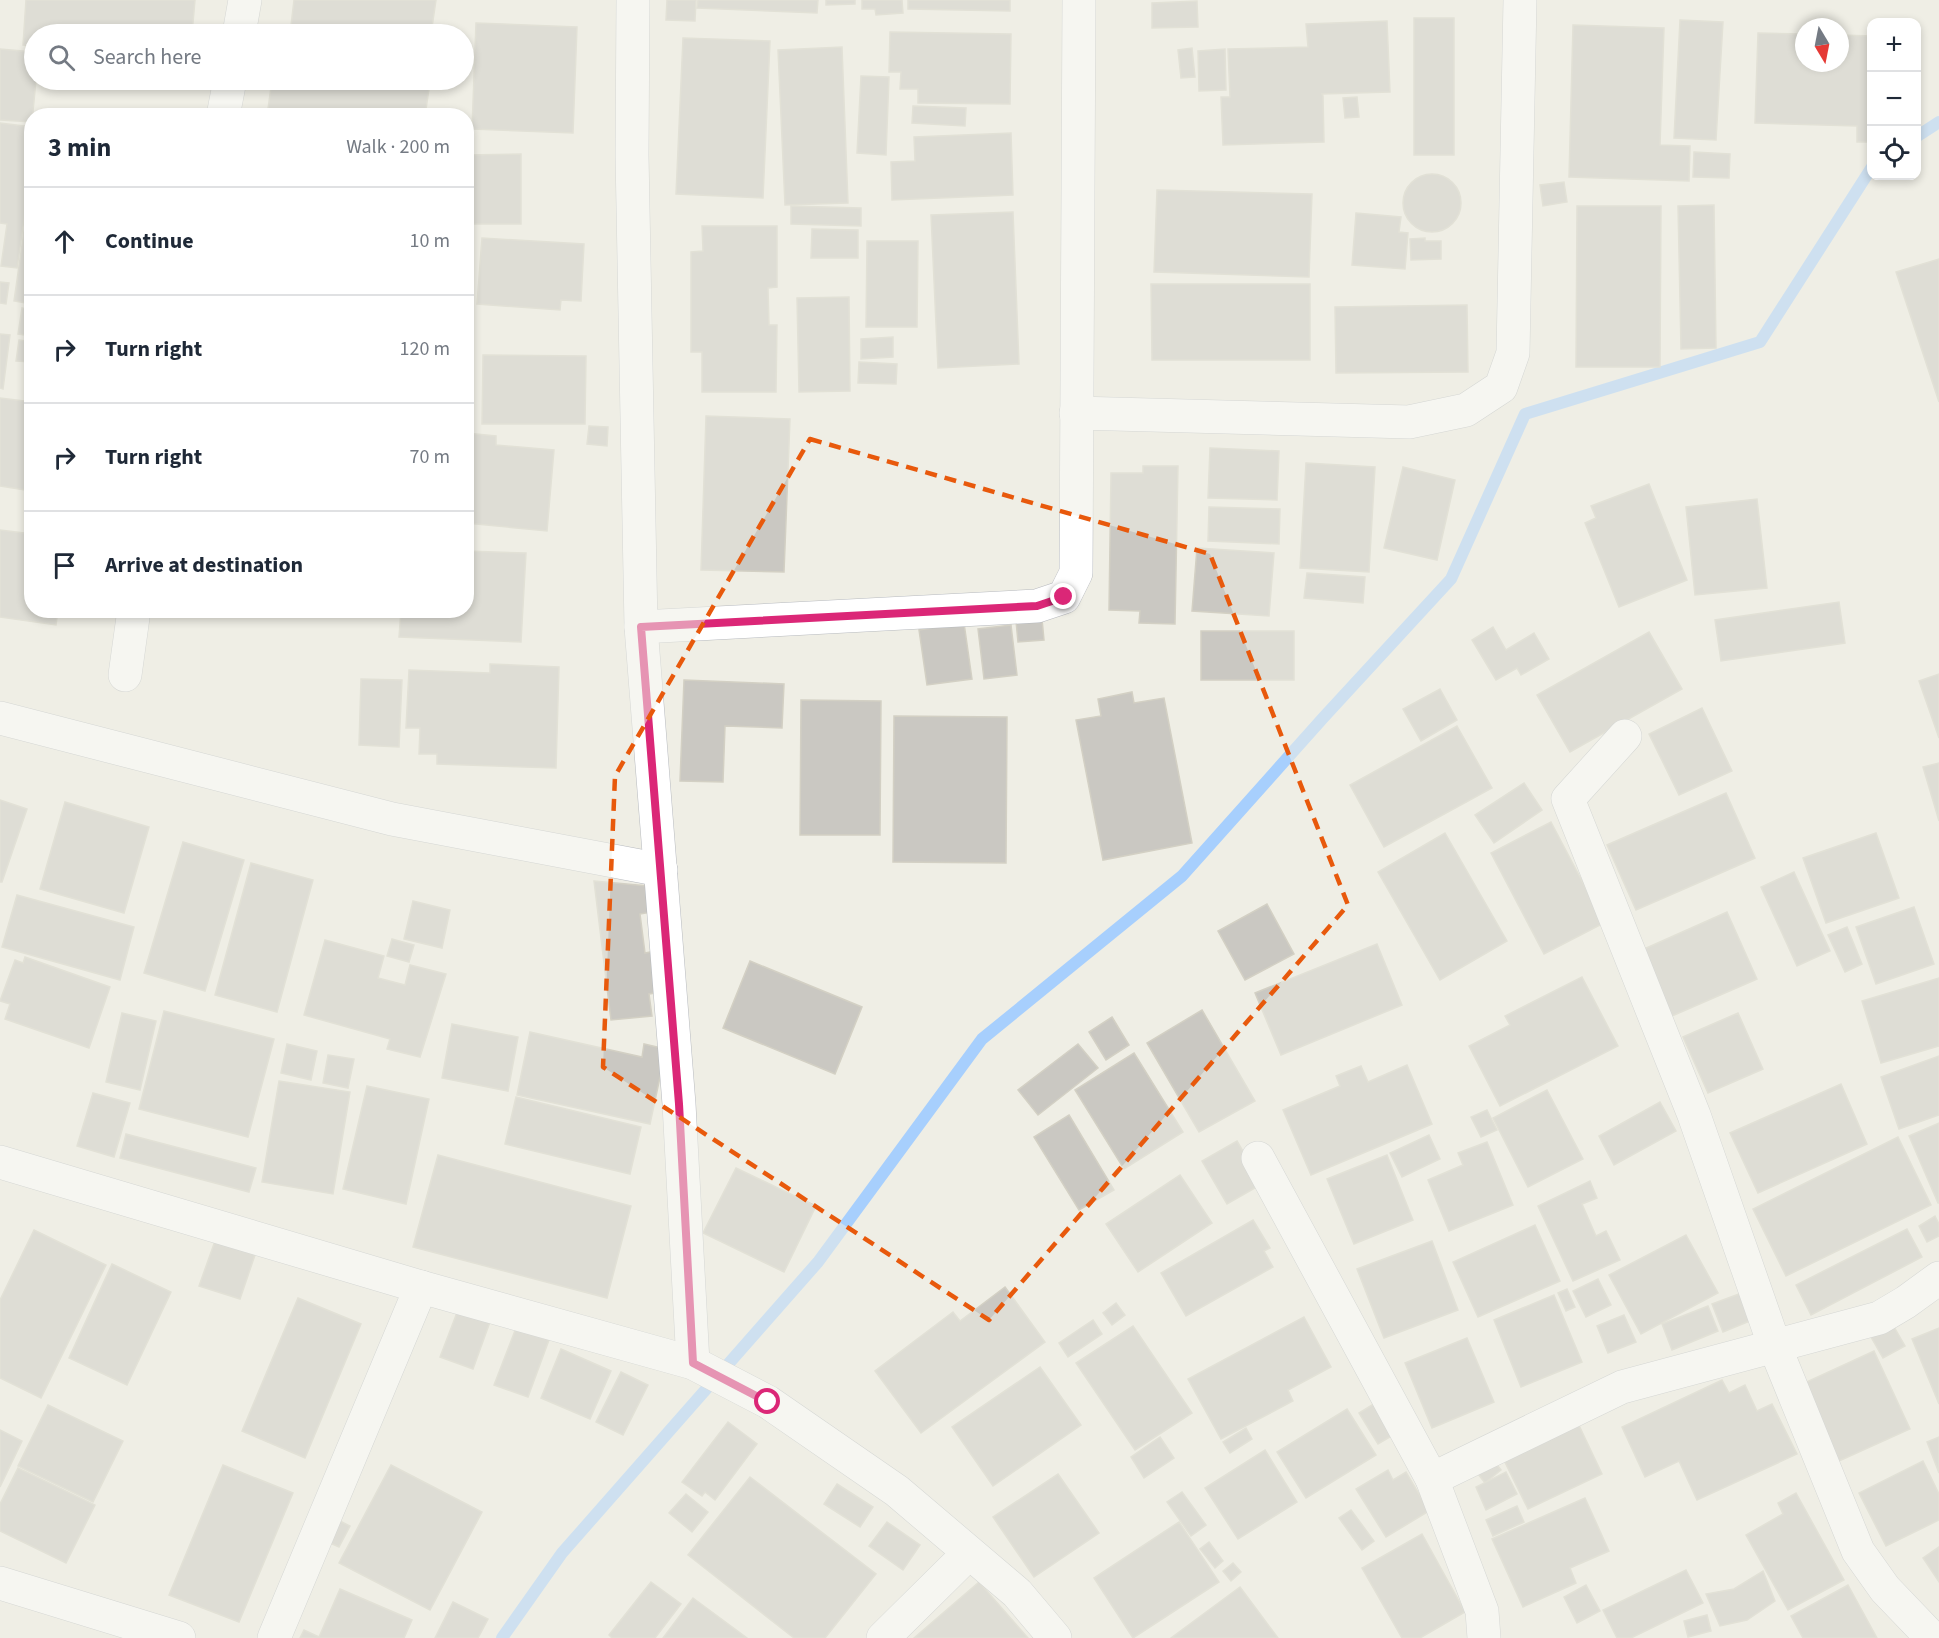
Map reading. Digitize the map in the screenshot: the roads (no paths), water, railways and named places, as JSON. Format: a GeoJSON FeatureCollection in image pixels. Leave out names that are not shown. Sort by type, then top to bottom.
{"type":"FeatureCollection","features":[{"type":"Feature","properties":{"kind":"street"},"geometry":{"type":"LineString","coordinates":[[241,24],[245,0]]}},
{"type":"Feature","properties":{"kind":"street"},"geometry":{"type":"LineString","coordinates":[[633,0],[632,155],[641,627],[679,1104],[693,1363]]}},
{"type":"Feature","properties":{"kind":"street"},"geometry":{"type":"LineString","coordinates":[[641,627],[1037,606],[1064,597],[1076,573],[1079,0]]}},
{"type":"Feature","properties":{"kind":"street"},"geometry":{"type":"LineString","coordinates":[[1076,414],[1409,422],[1466,410],[1501,387],[1513,353],[1520,0]]}},
{"type":"Feature","properties":{"kind":"street"},"geometry":{"type":"LineString","coordinates":[[225,108],[228,90]]}},
{"type":"Feature","properties":{"kind":"street"},"geometry":{"type":"LineString","coordinates":[[125,675],[133,618]]}},
{"type":"Feature","properties":{"kind":"street"},"geometry":{"type":"LineString","coordinates":[[0,718],[392,819],[661,870]]}},
{"type":"Feature","properties":{"kind":"street"},"geometry":{"type":"LineString","coordinates":[[1624,736],[1568,799],[1694,1115],[1775,1347],[1858,1551],[1885,1589],[1932,1638]]}},
{"type":"Feature","properties":{"kind":"street"},"geometry":{"type":"LineString","coordinates":[[1258,1158],[1432,1479],[1482,1611],[1484,1638]]}},
{"type":"Feature","properties":{"kind":"street"},"geometry":{"type":"LineString","coordinates":[[0,1162],[421,1287],[693,1363],[768,1402],[897,1491],[1017,1593],[1055,1638]]}},
{"type":"Feature","properties":{"kind":"street"},"geometry":{"type":"LineString","coordinates":[[1432,1479],[1622,1387],[1879,1318],[1939,1278]]}},
{"type":"Feature","properties":{"kind":"street"},"geometry":{"type":"LineString","coordinates":[[274,1638],[421,1287]]}},
{"type":"Feature","properties":{"kind":"street"},"geometry":{"type":"LineString","coordinates":[[883,1638],[969,1553]]}},
{"type":"Feature","properties":{"kind":"street"},"geometry":{"type":"LineString","coordinates":[[0,1583],[179,1638]]}},
{"type":"Feature","properties":{"kind":"waterway"},"geometry":{"type":"LineString","coordinates":[[1921,134],[1939,122]]}},
{"type":"Feature","properties":{"kind":"waterway"},"geometry":{"type":"LineString","coordinates":[[502,1638],[562,1553],[818,1262],[982,1039],[1182,876],[1451,579],[1525,414],[1760,342],[1867,175]]}}]}
